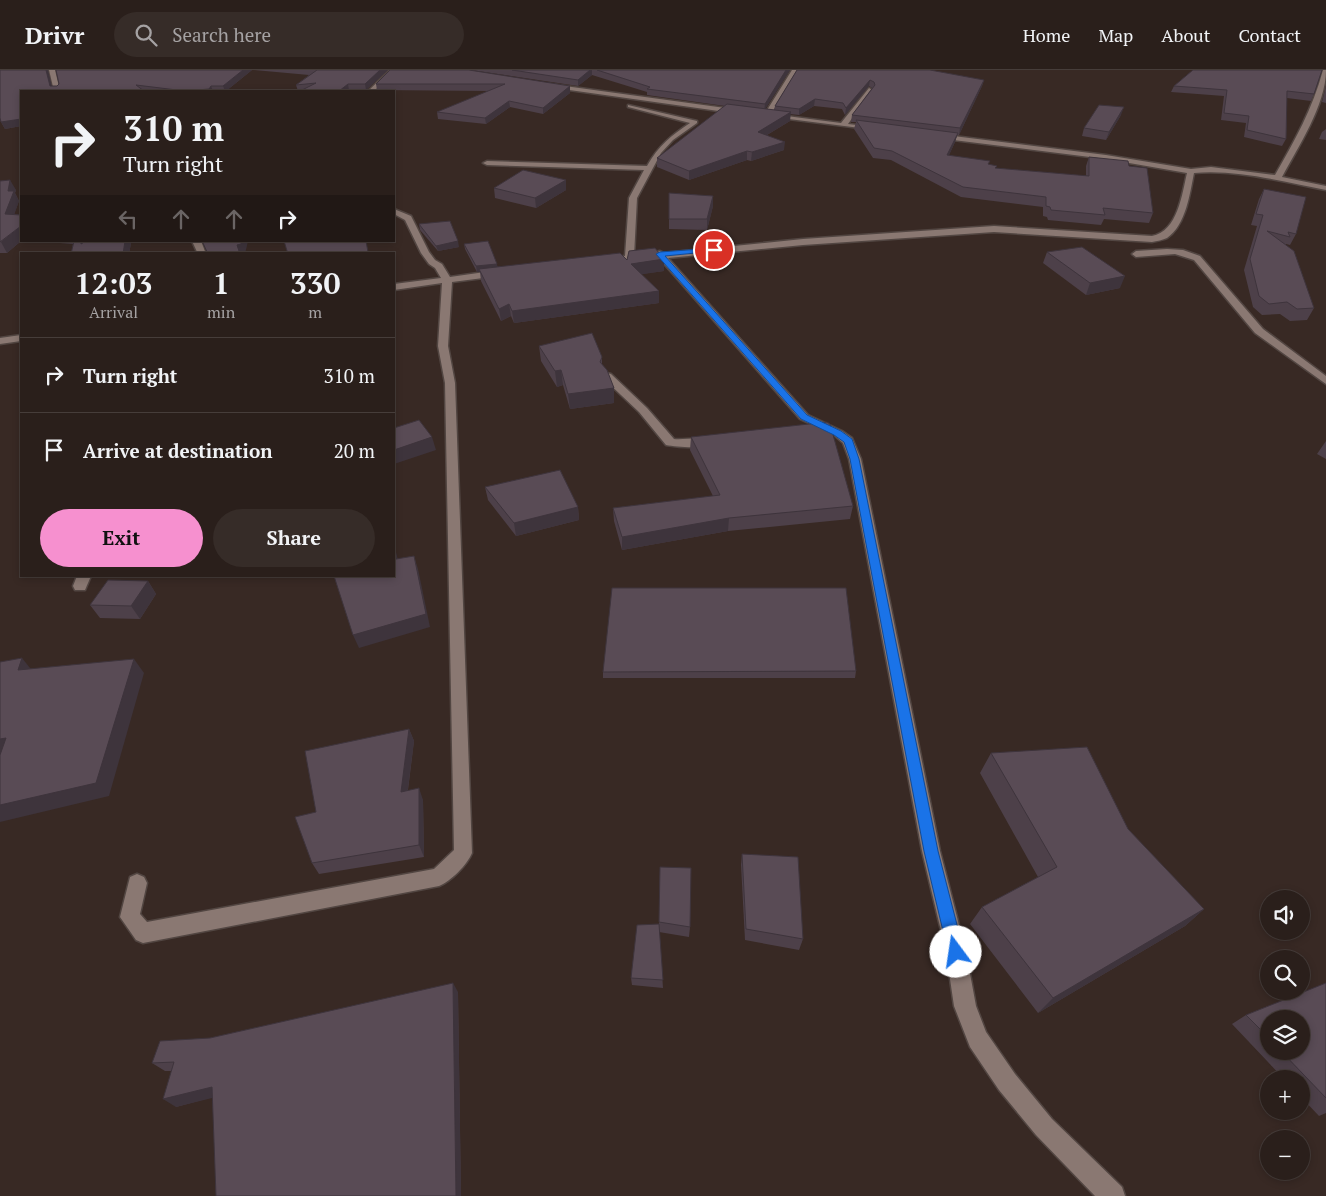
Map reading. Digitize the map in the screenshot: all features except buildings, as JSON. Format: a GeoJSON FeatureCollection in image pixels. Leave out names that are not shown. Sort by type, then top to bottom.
{"type":"FeatureCollection","features":[{"type":"Feature","properties":{"kind":"street"},"geometry":{"type":"LineString","coordinates":[[52,70],[57,90]]}},
{"type":"Feature","properties":{"kind":"street"},"geometry":{"type":"LineString","coordinates":[[372,90],[393,70]]}},
{"type":"Feature","properties":{"kind":"street"},"geometry":{"type":"LineString","coordinates":[[767,116],[795,70]]}},
{"type":"Feature","properties":{"kind":"street"},"geometry":{"type":"LineString","coordinates":[[1277,178],[1323,93],[1326,70]]}},
{"type":"Feature","properties":{"kind":"street"},"geometry":{"type":"LineString","coordinates":[[538,85],[748,113]]}},
{"type":"Feature","properties":{"kind":"street"},"geometry":{"type":"LineString","coordinates":[[556,87],[695,122],[671,138],[658,152],[633,198],[629,258]]}},
{"type":"Feature","properties":{"kind":"street"},"geometry":{"type":"LineString","coordinates":[[844,124],[869,90]]}},
{"type":"Feature","properties":{"kind":"street"},"geometry":{"type":"LineString","coordinates":[[758,114],[881,129]]}},
{"type":"Feature","properties":{"kind":"street"},"geometry":{"type":"LineString","coordinates":[[924,135],[1106,156],[1192,171],[1211,169],[1277,178],[1326,188]]}},
{"type":"Feature","properties":{"kind":"street"},"geometry":{"type":"LineString","coordinates":[[487,163],[650,168]]}},
{"type":"Feature","properties":{"kind":"street"},"geometry":{"type":"LineString","coordinates":[[590,262],[660,254],[994,229],[1152,239],[1164,236],[1176,222],[1187,193],[1192,171]]}},
{"type":"Feature","properties":{"kind":"street"},"geometry":{"type":"LineString","coordinates":[[137,883],[130,917],[144,932],[439,877],[463,853],[450,383],[443,346],[447,280],[439,266],[432,262],[425,253],[408,218],[395,212]]}},
{"type":"Feature","properties":{"kind":"street"},"geometry":{"type":"LineString","coordinates":[[1136,254],[1188,253],[1196,258],[1259,332],[1326,381]]}},
{"type":"Feature","properties":{"kind":"street"},"geometry":{"type":"LineString","coordinates":[[660,254],[804,417],[848,440],[855,459],[931,851],[956,952],[965,1006],[978,1038],[1007,1082],[1063,1147],[1113,1196]]}},
{"type":"Feature","properties":{"kind":"street"},"geometry":{"type":"LineString","coordinates":[[395,287],[504,273]]}},
{"type":"Feature","properties":{"kind":"street"},"geometry":{"type":"LineString","coordinates":[[0,341],[20,338]]}},
{"type":"Feature","properties":{"kind":"street"},"geometry":{"type":"LineString","coordinates":[[607,376],[643,410],[670,442],[687,444],[718,441]]}},
{"type":"Feature","properties":{"kind":"street"},"geometry":{"type":"LineString","coordinates":[[804,429],[823,426]]}},
{"type":"Feature","properties":{"kind":"route"},"geometry":{"type":"LineString","coordinates":[[714,250],[660,254],[804,417],[815,424],[838,433],[848,440],[855,459],[931,851],[956,952]]}}]}
